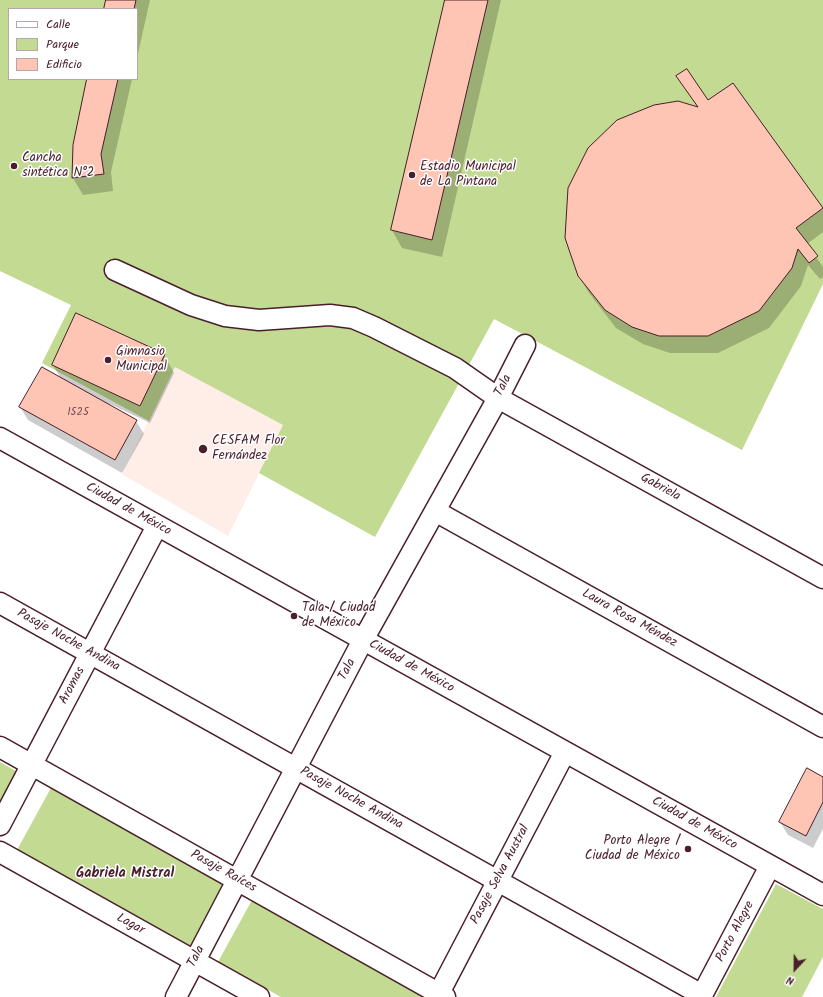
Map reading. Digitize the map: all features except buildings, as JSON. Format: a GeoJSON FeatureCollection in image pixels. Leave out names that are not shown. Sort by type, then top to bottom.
{"type":"FeatureCollection","features":[{"type":"Feature","properties":{"kind":"street","name":"Gabriela"},"geometry":{"type":"LineString","coordinates":[[115,270],[191,305],[225,316],[259,320],[330,315],[364,322],[464,373],[498,398],[823,578]]}},
{"type":"Feature","properties":{"kind":"street","name":"Tala"},"geometry":{"type":"LineString","coordinates":[[176,997],[297,769],[363,640],[498,398],[525,345]]}},
{"type":"Feature","properties":{"kind":"street","name":"Ciudad de México"},"geometry":{"type":"LineString","coordinates":[[0,438],[823,895]]}},
{"type":"Feature","properties":{"kind":"street","name":"Laura Rosa Méndez"},"geometry":{"type":"LineString","coordinates":[[435,511],[823,727]]}},
{"type":"Feature","properties":{"kind":"street","name":"Aromas"},"geometry":{"type":"LineString","coordinates":[[0,825],[157,526]]}},
{"type":"Feature","properties":{"kind":"street","name":"Pasaje Noche Andina"},"geometry":{"type":"LineString","coordinates":[[0,603],[702,996]]}},
{"type":"Feature","properties":{"kind":"street","name":"Pasaje Raíces"},"geometry":{"type":"LineString","coordinates":[[0,747],[238,880],[440,996]]}},
{"type":"Feature","properties":{"kind":"street","name":"Pasaje Selva Austral"},"geometry":{"type":"LineString","coordinates":[[440,996],[565,752]]}},
{"type":"Feature","properties":{"kind":"street","name":"Lagar"},"geometry":{"type":"LineString","coordinates":[[0,852],[259,997]]}},
{"type":"Feature","properties":{"kind":"street","name":"Porto Alegre"},"geometry":{"type":"LineString","coordinates":[[702,996],[770,866]]}},
{"type":"Feature","properties":{"kind":"shaded area","name":"CESFAM Flor Fernández"},"geometry":{"type":"Polygon","coordinates":[[[175,367],[283,425],[228,536],[122,474],[175,367]]]}},
{"type":"Feature","properties":{"kind":"green space","name":"Estadio Municipal de La Pintana"},"geometry":{"type":"Polygon","coordinates":[[[0,0],[823,0],[823,284],[742,450],[494,319],[375,537],[259,473],[283,425],[175,367],[149,421],[42,363],[71,305],[0,271],[0,0]]]}},
{"type":"Feature","properties":{"kind":"green space"},"geometry":{"type":"Polygon","coordinates":[[[0,762],[16,771],[0,804],[0,762]]]}},
{"type":"Feature","properties":{"kind":"green space"},"geometry":{"type":"Polygon","coordinates":[[[52,786],[225,884],[190,946],[17,850],[52,786]]]}},
{"type":"Feature","properties":{"kind":"green space"},"geometry":{"type":"Polygon","coordinates":[[[776,884],[823,909],[823,957],[802,997],[716,997],[776,884]]]}},
{"type":"Feature","properties":{"kind":"green space"},"geometry":{"type":"Polygon","coordinates":[[[252,900],[427,997],[281,997],[218,962],[252,900]]]}},
{"type":"Feature","properties":{"kind":"place","name":"Cancha sintética N°2"},"geometry":{"type":"Point","coordinates":[14,166]}},
{"type":"Feature","properties":{"kind":"place","name":"Estadio Municipal de La Pintana"},"geometry":{"type":"Point","coordinates":[412,175]}},
{"type":"Feature","properties":{"kind":"place","name":"Gimnasio Municipal"},"geometry":{"type":"Point","coordinates":[108,360]}},
{"type":"Feature","properties":{"kind":"place","name":"CESFAM Flor Fernández"},"geometry":{"type":"Point","coordinates":[203,449]}},
{"type":"Feature","properties":{"kind":"place","name":"Tala / Ciudad de México"},"geometry":{"type":"Point","coordinates":[294,616]}},
{"type":"Feature","properties":{"kind":"place","name":"Porto Alegre / Ciudad de México"},"geometry":{"type":"Point","coordinates":[688,849]}},
{"type":"Feature","properties":{"kind":"district","name":"Gabriela Mistral"},"geometry":{"type":"Point","coordinates":[125,875]}}]}
